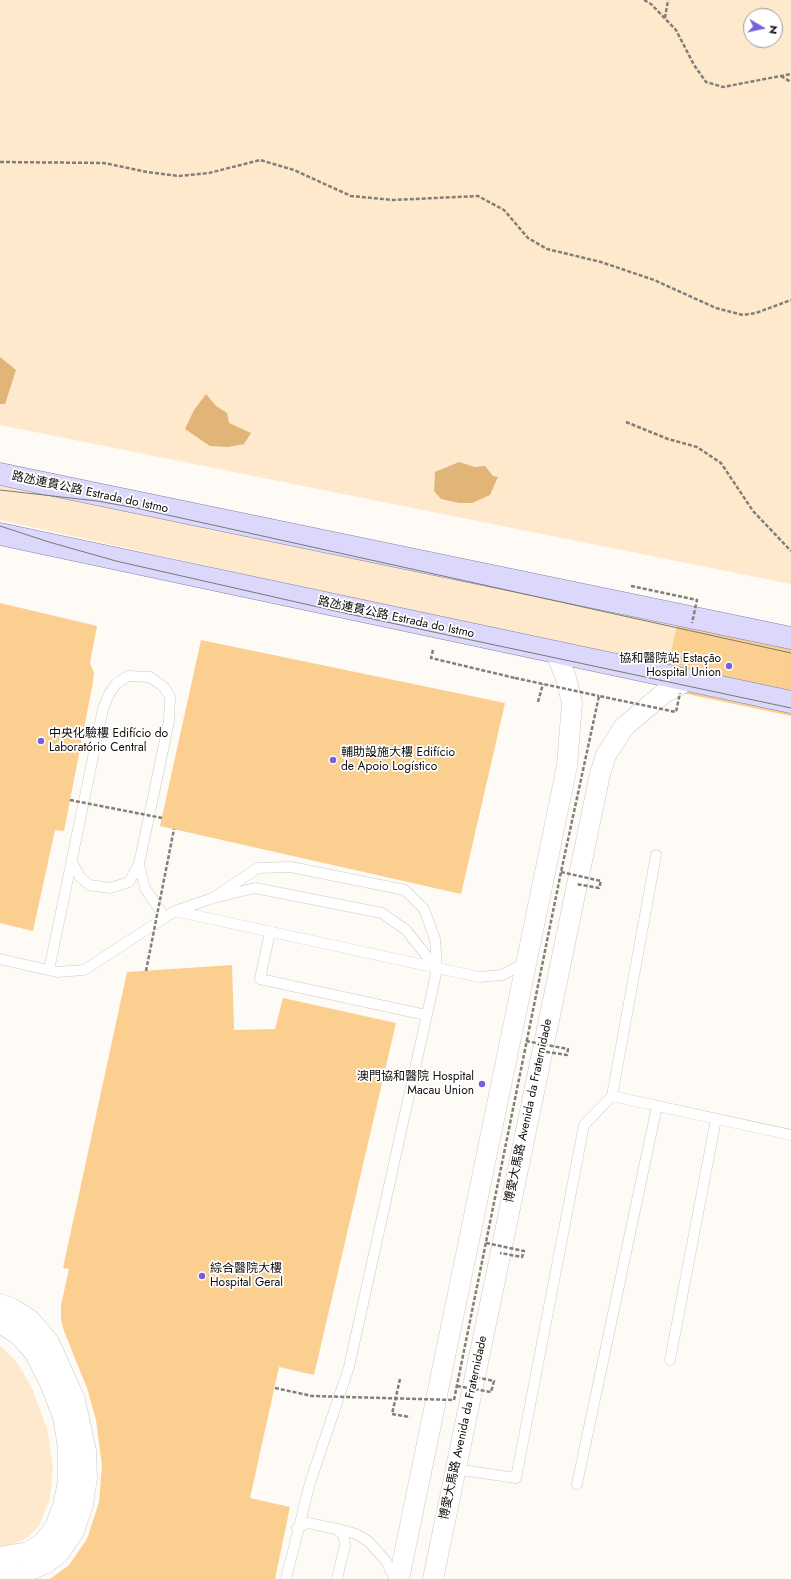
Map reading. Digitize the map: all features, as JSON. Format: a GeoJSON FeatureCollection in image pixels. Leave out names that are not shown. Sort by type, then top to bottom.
{"type":"FeatureCollection","features":[{"type":"Feature","properties":{"kind":"main road","name":"路氹連貫公路 Estrada do Istmo"},"geometry":{"type":"LineString","coordinates":[[0,474],[791,638]]}},
{"type":"Feature","properties":{"kind":"main road","name":"路氹連貫公路 Estrada do Istmo"},"geometry":{"type":"LineString","coordinates":[[0,534],[555,651],[684,687],[791,702]]}},
{"type":"Feature","properties":{"kind":"street"},"geometry":{"type":"LineString","coordinates":[[400,1579],[525,962],[567,766],[572,703],[566,678],[555,651]]}},
{"type":"Feature","properties":{"kind":"street","name":"博愛大馬路 Avenida da Fraternidade"},"geometry":{"type":"LineString","coordinates":[[433,1579],[455,1469],[476,1377],[493,1248],[568,878],[606,755],[614,740],[624,727],[664,693],[684,687]]}},
{"type":"Feature","properties":{"kind":"street"},"geometry":{"type":"LineString","coordinates":[[0,1304],[11,1308],[30,1320],[49,1342],[75,1400],[86,1451],[87,1478],[83,1504],[74,1531],[59,1553],[46,1563],[14,1577],[0,1575]]}},
{"type":"Feature","properties":{"kind":"street"},"geometry":{"type":"LineString","coordinates":[[0,1323],[19,1335],[34,1352],[49,1382],[63,1416],[68,1447],[68,1482],[63,1506],[55,1527],[43,1543],[29,1552],[0,1557]]}},
{"type":"Feature","properties":{"kind":"lane"},"geometry":{"type":"LineString","coordinates":[[49,970],[103,709],[109,694],[116,684],[128,676],[150,677],[164,687],[170,697],[171,706],[139,864],[129,882],[110,888],[89,885],[80,877],[72,862]]}},
{"type":"Feature","properties":{"kind":"lane"},"geometry":{"type":"LineString","coordinates":[[455,1469],[516,1478],[584,1125],[612,1096],[656,855]]}},
{"type":"Feature","properties":{"kind":"lane"},"geometry":{"type":"LineString","coordinates":[[139,864],[145,888],[165,918]]}},
{"type":"Feature","properties":{"kind":"lane"},"geometry":{"type":"LineString","coordinates":[[212,898],[258,868],[291,867],[405,890],[424,909],[435,939],[437,969],[348,1367],[302,1510],[286,1579]]}},
{"type":"Feature","properties":{"kind":"lane"},"geometry":{"type":"LineString","coordinates":[[0,959],[57,972],[84,970],[175,911],[212,898],[255,888],[382,913],[406,930],[437,969]]}},
{"type":"Feature","properties":{"kind":"lane"},"geometry":{"type":"LineString","coordinates":[[175,911],[479,977],[502,975],[525,962]]}},
{"type":"Feature","properties":{"kind":"lane"},"geometry":{"type":"LineString","coordinates":[[270,932],[260,979],[426,1015]]}},
{"type":"Feature","properties":{"kind":"lane"},"geometry":{"type":"LineString","coordinates":[[612,1096],[791,1135]]}},
{"type":"Feature","properties":{"kind":"lane"},"geometry":{"type":"LineString","coordinates":[[577,1484],[657,1106]]}},
{"type":"Feature","properties":{"kind":"lane"},"geometry":{"type":"LineString","coordinates":[[670,1360],[716,1119]]}},
{"type":"Feature","properties":{"kind":"lane"},"geometry":{"type":"LineString","coordinates":[[297,1528],[308,1523],[356,1534],[368,1541],[386,1562],[395,1579]]}},
{"type":"Feature","properties":{"kind":"lane"},"geometry":{"type":"LineString","coordinates":[[337,1529],[345,1540],[337,1579]]}},
{"type":"Feature","properties":{"kind":"path"},"geometry":{"type":"LineString","coordinates":[[644,0],[651,4],[676,30],[694,65],[706,82],[723,87],[791,74]]}},
{"type":"Feature","properties":{"kind":"path"},"geometry":{"type":"LineString","coordinates":[[665,18],[668,0]]}},
{"type":"Feature","properties":{"kind":"path"},"geometry":{"type":"LineString","coordinates":[[782,76],[791,82]]}},
{"type":"Feature","properties":{"kind":"path"},"geometry":{"type":"LineString","coordinates":[[0,162],[104,163],[147,172],[179,176],[209,173],[260,160],[294,170],[351,196],[393,200],[478,196],[504,210],[528,238],[547,249],[601,262],[654,280],[716,308],[743,315],[756,313],[791,300]]}},
{"type":"Feature","properties":{"kind":"path"},"geometry":{"type":"LineString","coordinates":[[626,422],[697,447],[721,462],[753,511],[791,551]]}},
{"type":"Feature","properties":{"kind":"path"},"geometry":{"type":"LineString","coordinates":[[631,586],[697,600],[692,623]]}},
{"type":"Feature","properties":{"kind":"path"},"geometry":{"type":"LineString","coordinates":[[431,658],[543,684],[676,712],[684,687]]}},
{"type":"Feature","properties":{"kind":"path"},"geometry":{"type":"LineString","coordinates":[[538,702],[543,684]]}},
{"type":"Feature","properties":{"kind":"path"},"geometry":{"type":"LineString","coordinates":[[275,1388],[312,1396],[396,1397],[454,1400],[493,1248],[568,878],[599,696]]}},
{"type":"Feature","properties":{"kind":"path"},"geometry":{"type":"LineString","coordinates":[[70,800],[162,818]]}},
{"type":"Feature","properties":{"kind":"path"},"geometry":{"type":"LineString","coordinates":[[146,971],[174,829]]}},
{"type":"Feature","properties":{"kind":"path"},"geometry":{"type":"LineString","coordinates":[[568,878],[601,881],[600,888],[568,878]]}},
{"type":"Feature","properties":{"kind":"path"},"geometry":{"type":"LineString","coordinates":[[534,1046],[568,1049],[567,1055],[534,1046]]}},
{"type":"Feature","properties":{"kind":"path"},"geometry":{"type":"LineString","coordinates":[[493,1248],[524,1250],[522,1257],[493,1248]]}},
{"type":"Feature","properties":{"kind":"path"},"geometry":{"type":"LineString","coordinates":[[457,1386],[491,1392],[494,1381],[476,1377]]}},
{"type":"Feature","properties":{"kind":"path"},"geometry":{"type":"LineString","coordinates":[[396,1397],[400,1379],[392,1414],[432,1421]]}},
{"type":"Feature","properties":{"kind":"shaded area"},"geometry":{"type":"Polygon","coordinates":[[[0,0],[791,0],[791,584],[0,425],[0,0]]]}},
{"type":"Feature","properties":{"kind":"shaded area"},"geometry":{"type":"Polygon","coordinates":[[[0,357],[16,370],[5,404],[0,404],[0,357]]]}},
{"type":"Feature","properties":{"kind":"shaded area"},"geometry":{"type":"Polygon","coordinates":[[[206,394],[216,406],[227,413],[229,423],[251,433],[244,444],[228,447],[210,446],[185,429],[194,410],[206,394]]]}},
{"type":"Feature","properties":{"kind":"shaded area"},"geometry":{"type":"Polygon","coordinates":[[[459,462],[475,467],[485,466],[493,476],[498,477],[490,495],[472,503],[459,503],[441,499],[434,491],[435,472],[459,462]]]}},
{"type":"Feature","properties":{"kind":"shaded area"},"geometry":{"type":"Polygon","coordinates":[[[0,484],[791,649],[791,695],[0,520],[0,484]]]}},
{"type":"Feature","properties":{"kind":"shaded area"},"geometry":{"type":"Polygon","coordinates":[[[0,1346],[16,1361],[32,1388],[48,1432],[53,1467],[50,1499],[39,1526],[26,1539],[4,1547],[0,1546],[0,1346]]]}},
{"type":"Feature","properties":{"kind":"building","name":"中央化驗樓 Edifício do Laboratório Central"},"geometry":{"type":"Polygon","coordinates":[[[0,603],[97,626],[90,663],[94,673],[93,682],[64,831],[55,830],[33,931],[0,923],[0,603]]]}},
{"type":"Feature","properties":{"kind":"building","name":"協和醫院站 Estação Hospital Union"},"geometry":{"type":"Polygon","coordinates":[[[678,620],[791,644],[791,716],[663,689],[678,620]]]}},
{"type":"Feature","properties":{"kind":"building","name":"輔助設施大樓 Edifício de Apoio Logístico"},"geometry":{"type":"Polygon","coordinates":[[[201,640],[505,703],[461,894],[160,826],[201,640]]]}},
{"type":"Feature","properties":{"kind":"building","name":"綜合醫院大樓 Hospital Geral"},"geometry":{"type":"Polygon","coordinates":[[[232,965],[234,1030],[275,1029],[283,998],[396,1023],[314,1375],[279,1367],[250,1498],[290,1507],[275,1579],[50,1579],[69,1565],[87,1539],[99,1502],[102,1466],[96,1420],[87,1388],[64,1331],[61,1320],[61,1305],[69,1269],[63,1268],[127,972],[232,965]]]}},
{"type":"Feature","properties":{"kind":"tram line"},"geometry":{"type":"LineString","coordinates":[[0,490],[97,501],[136,508],[791,653]]}},
{"type":"Feature","properties":{"kind":"tram line"},"geometry":{"type":"LineString","coordinates":[[0,526],[116,561],[349,614],[791,708]]}},
{"type":"Feature","properties":{"kind":"place","name":"協和醫院站 Estação Hospital Union"},"geometry":{"type":"Point","coordinates":[729,666]}},
{"type":"Feature","properties":{"kind":"place","name":"中央化驗樓 Edifício do Laboratório Central"},"geometry":{"type":"Point","coordinates":[41,741]}},
{"type":"Feature","properties":{"kind":"place","name":"輔助設施大樓 Edifício de Apoio Logístico"},"geometry":{"type":"Point","coordinates":[333,760]}},
{"type":"Feature","properties":{"kind":"place","name":"澳門協和醫院 Hospital Macau Union"},"geometry":{"type":"Point","coordinates":[482,1084]}},
{"type":"Feature","properties":{"kind":"place","name":"綜合醫院大樓 Hospital Geral"},"geometry":{"type":"Point","coordinates":[202,1276]}}]}
